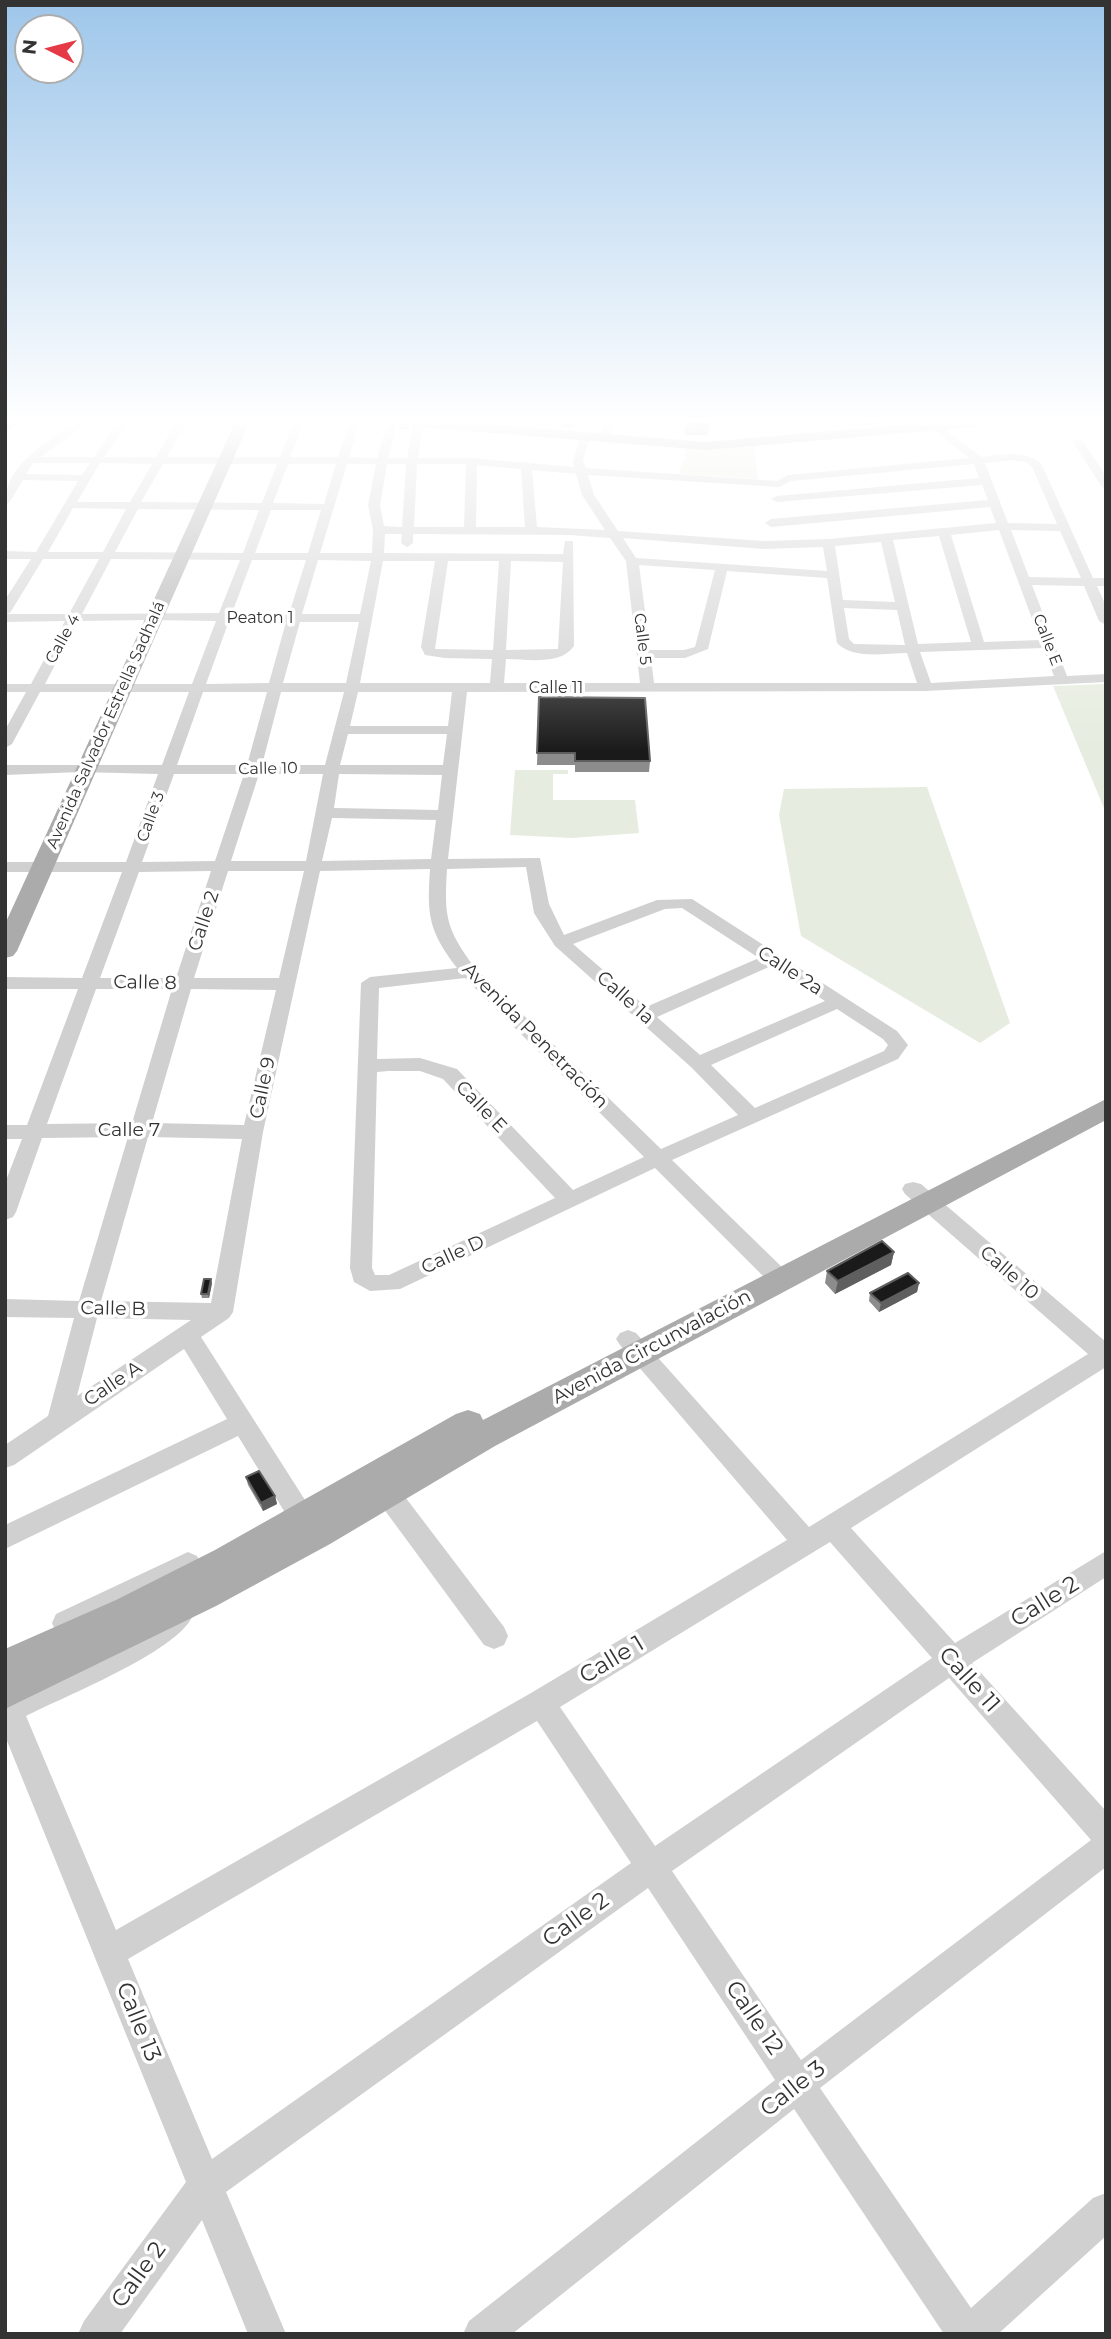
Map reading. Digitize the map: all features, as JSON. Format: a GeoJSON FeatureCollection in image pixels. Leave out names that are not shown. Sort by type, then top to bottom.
{"type":"FeatureCollection","features":[{"type":"Feature","properties":{"kind":"main road","name":"Avenida Salvador Estrella Sadhalá"},"geometry":{"type":"LineString","coordinates":[[5,951],[37,867],[187,532]]}},
{"type":"Feature","properties":{"kind":"main road","name":"Avenida Salvador Estrella Sadhalá"},"geometry":{"type":"LineString","coordinates":[[5,923],[37,867]]}},
{"type":"Feature","properties":{"kind":"main road","name":"Avenida Circunvalación"},"geometry":{"type":"LineString","coordinates":[[920,1196],[1106,1088]]}},
{"type":"Feature","properties":{"kind":"main road","name":"Avenida Circunvalación"},"geometry":{"type":"LineString","coordinates":[[5,1668],[147,1603],[303,1519],[470,1422],[633,1346],[920,1196],[1106,1108]]}},
{"type":"Feature","properties":{"kind":"main road","name":"Avenida Circunvalación"},"geometry":{"type":"LineString","coordinates":[[6,1704],[387,1493],[633,1346]]}},
{"type":"Feature","properties":{"kind":"street"},"geometry":{"type":"LineString","coordinates":[[5,610],[55,532]]}},
{"type":"Feature","properties":{"kind":"street","name":"Calle 4"},"geometry":{"type":"LineString","coordinates":[[5,744],[120,532]]}},
{"type":"Feature","properties":{"kind":"street","name":"Calle 3"},"geometry":{"type":"LineString","coordinates":[[5,1212],[167,769],[257,532]]}},
{"type":"Feature","properties":{"kind":"street","name":"Calle 2"},"geometry":{"type":"LineString","coordinates":[[59,1420],[88,1308],[183,984],[253,769],[320,532]]}},
{"type":"Feature","properties":{"kind":"street","name":"Calle 9"},"geometry":{"type":"LineString","coordinates":[[221,1312],[253,1132],[325,813],[332,768],[352,689],[377,557],[379,532]]}},
{"type":"Feature","properties":{"kind":"street"},"geometry":{"type":"LineString","coordinates":[[406,557],[408,532]]}},
{"type":"Feature","properties":{"kind":"street"},"geometry":{"type":"LineString","coordinates":[[442,557],[428,648],[430,652],[499,655],[546,655],[563,652],[567,646],[569,532]]}},
{"type":"Feature","properties":{"kind":"street"},"geometry":{"type":"LineString","coordinates":[[586,532],[764,545],[829,543],[943,532]]}},
{"type":"Feature","properties":{"kind":"street"},"geometry":{"type":"LineString","coordinates":[[764,545],[768,532]]}},
{"type":"Feature","properties":{"kind":"street"},"geometry":{"type":"LineString","coordinates":[[944,532],[979,647]]}},
{"type":"Feature","properties":{"kind":"street","name":"Calle E"},"geometry":{"type":"LineString","coordinates":[[1006,532],[1062,680]]}},
{"type":"Feature","properties":{"kind":"street"},"geometry":{"type":"LineString","coordinates":[[1066,532],[1106,621]]}},
{"type":"Feature","properties":{"kind":"street","name":"Calle 5"},"geometry":{"type":"LineString","coordinates":[[614,534],[632,561],[648,688]]}},
{"type":"Feature","properties":{"kind":"street"},"geometry":{"type":"LineString","coordinates":[[886,538],[913,650],[925,687]]}},
{"type":"Feature","properties":{"kind":"street"},"geometry":{"type":"LineString","coordinates":[[829,543],[842,640],[849,647],[862,650],[913,650],[1049,644]]}},
{"type":"Feature","properties":{"kind":"street"},"geometry":{"type":"LineString","coordinates":[[5,555],[568,558]]}},
{"type":"Feature","properties":{"kind":"street"},"geometry":{"type":"LineString","coordinates":[[497,688],[505,557]]}},
{"type":"Feature","properties":{"kind":"street"},"geometry":{"type":"LineString","coordinates":[[632,561],[834,575]]}},
{"type":"Feature","properties":{"kind":"street"},"geometry":{"type":"LineString","coordinates":[[643,654],[685,654],[701,649],[722,568]]}},
{"type":"Feature","properties":{"kind":"street"},"geometry":{"type":"LineString","coordinates":[[1024,581],[1106,582]]}},
{"type":"Feature","properties":{"kind":"street"},"geometry":{"type":"LineString","coordinates":[[838,604],[904,606]]}},
{"type":"Feature","properties":{"kind":"street","name":"Peaton 1"},"geometry":{"type":"LineString","coordinates":[[5,618],[365,618]]}},
{"type":"Feature","properties":{"kind":"street","name":"Calle 11"},"geometry":{"type":"LineString","coordinates":[[5,688],[925,687],[1106,678]]}},
{"type":"Feature","properties":{"kind":"street","name":"Avenida Penetración"},"geometry":{"type":"LineString","coordinates":[[460,688],[444,816],[436,911],[447,943],[469,972],[773,1272]]}},
{"type":"Feature","properties":{"kind":"street"},"geometry":{"type":"LineString","coordinates":[[342,730],[455,730]]}},
{"type":"Feature","properties":{"kind":"street","name":"Calle 10"},"geometry":{"type":"LineString","coordinates":[[5,770],[450,769]]}},
{"type":"Feature","properties":{"kind":"street"},"geometry":{"type":"LineString","coordinates":[[325,813],[444,816]]}},
{"type":"Feature","properties":{"kind":"street","name":"Calle 1a"},"geometry":{"type":"LineString","coordinates":[[439,865],[534,862],[539,908],[561,942],[698,1063],[751,1116]]}},
{"type":"Feature","properties":{"kind":"street"},"geometry":{"type":"LineString","coordinates":[[5,867],[439,865]]}},
{"type":"Feature","properties":{"kind":"street","name":"Calle 2a"},"geometry":{"type":"LineString","coordinates":[[561,942],[663,904],[686,903],[890,1035],[898,1045]]}},
{"type":"Feature","properties":{"kind":"street"},"geometry":{"type":"LineString","coordinates":[[645,1015],[773,959]]}},
{"type":"Feature","properties":{"kind":"street","name":"Calle D"},"geometry":{"type":"LineString","coordinates":[[469,972],[370,983],[361,1268],[362,1276],[370,1283],[392,1283],[659,1158],[891,1055],[898,1045]]}},
{"type":"Feature","properties":{"kind":"street","name":"Calle 8"},"geometry":{"type":"LineString","coordinates":[[5,982],[286,984]]}},
{"type":"Feature","properties":{"kind":"street"},"geometry":{"type":"LineString","coordinates":[[698,1063],[838,1002]]}},
{"type":"Feature","properties":{"kind":"street","name":"Calle E"},"geometry":{"type":"LineString","coordinates":[[367,1066],[419,1064],[450,1074],[571,1201]]}},
{"type":"Feature","properties":{"kind":"street","name":"Calle 7"},"geometry":{"type":"LineString","coordinates":[[5,1132],[142,1129],[253,1132]]}},
{"type":"Feature","properties":{"kind":"street","name":"Calle 10"},"geometry":{"type":"LineString","coordinates":[[920,1196],[1106,1356]]}},
{"type":"Feature","properties":{"kind":"street","name":"Calle B"},"geometry":{"type":"LineString","coordinates":[[5,1308],[221,1312]]}},
{"type":"Feature","properties":{"kind":"street","name":"Calle A"},"geometry":{"type":"LineString","coordinates":[[5,1458],[221,1312]]}},
{"type":"Feature","properties":{"kind":"street"},"geometry":{"type":"LineString","coordinates":[[187,1334],[303,1519]]}},
{"type":"Feature","properties":{"kind":"street"},"geometry":{"type":"LineString","coordinates":[[633,1346],[806,1543]]}},
{"type":"Feature","properties":{"kind":"street","name":"Calle 1"},"geometry":{"type":"LineString","coordinates":[[110,1951],[541,1703],[806,1543],[1106,1356]]}},
{"type":"Feature","properties":{"kind":"street"},"geometry":{"type":"LineString","coordinates":[[5,1538],[242,1423]]}},
{"type":"Feature","properties":{"kind":"street"},"geometry":{"type":"LineString","coordinates":[[387,1493],[494,1636]]}},
{"type":"Feature","properties":{"kind":"street","name":"Avenida Circunvalación"},"geometry":{"type":"LineString","coordinates":[[5,1652],[267,1526],[303,1519]]}},
{"type":"Feature","properties":{"kind":"street","name":"Calle 11"},"geometry":{"type":"LineString","coordinates":[[832,1525],[1106,1834]]}},
{"type":"Feature","properties":{"kind":"street","name":"Calle 2"},"geometry":{"type":"LineString","coordinates":[[97,2334],[205,2186],[652,1866],[952,1660],[1106,1563]]}},
{"type":"Feature","properties":{"kind":"street","name":"Calle 12"},"geometry":{"type":"LineString","coordinates":[[541,1703],[968,2334]]}},
{"type":"Feature","properties":{"kind":"street","name":"Calle 13"},"geometry":{"type":"LineString","coordinates":[[6,1704],[267,2334]]}},
{"type":"Feature","properties":{"kind":"street","name":"Calle 3"},"geometry":{"type":"LineString","coordinates":[[482,2334],[798,2084],[1106,1847]]}},
{"type":"Feature","properties":{"kind":"street"},"geometry":{"type":"LineString","coordinates":[[968,2334],[1106,2211]]}},
{"type":"Feature","properties":{"kind":"shaded area"},"geometry":{"type":"Polygon","coordinates":[[[1106,684],[1106,813],[1053,686],[1106,684]]]}},
{"type":"Feature","properties":{"kind":"shaded area"},"geometry":{"type":"Polygon","coordinates":[[[515,770],[568,770],[568,774],[553,774],[553,800],[635,800],[639,833],[572,838],[510,835],[515,770]]]}},
{"type":"Feature","properties":{"kind":"shaded area"},"geometry":{"type":"Polygon","coordinates":[[[927,787],[1010,1023],[980,1043],[801,936],[779,815],[784,789],[927,787]]]}},
{"type":"Feature","properties":{"kind":"building"},"geometry":{"type":"Polygon","coordinates":[[[539,697],[645,698],[650,761],[575,761],[575,753],[537,753],[539,697]]]}},
{"type":"Feature","properties":{"kind":"building"},"geometry":{"type":"Polygon","coordinates":[[[882,1241],[894,1252],[838,1281],[827,1271],[882,1241]]]}},
{"type":"Feature","properties":{"kind":"building"},"geometry":{"type":"Polygon","coordinates":[[[908,1273],[919,1283],[881,1303],[870,1293],[908,1273]]]}},
{"type":"Feature","properties":{"kind":"building"},"geometry":{"type":"Polygon","coordinates":[[[204,1279],[211,1279],[208,1294],[201,1294],[204,1279]]]}},
{"type":"Feature","properties":{"kind":"building"},"geometry":{"type":"Polygon","coordinates":[[[259,1471],[275,1496],[261,1503],[246,1477],[259,1471]]]}}]}
